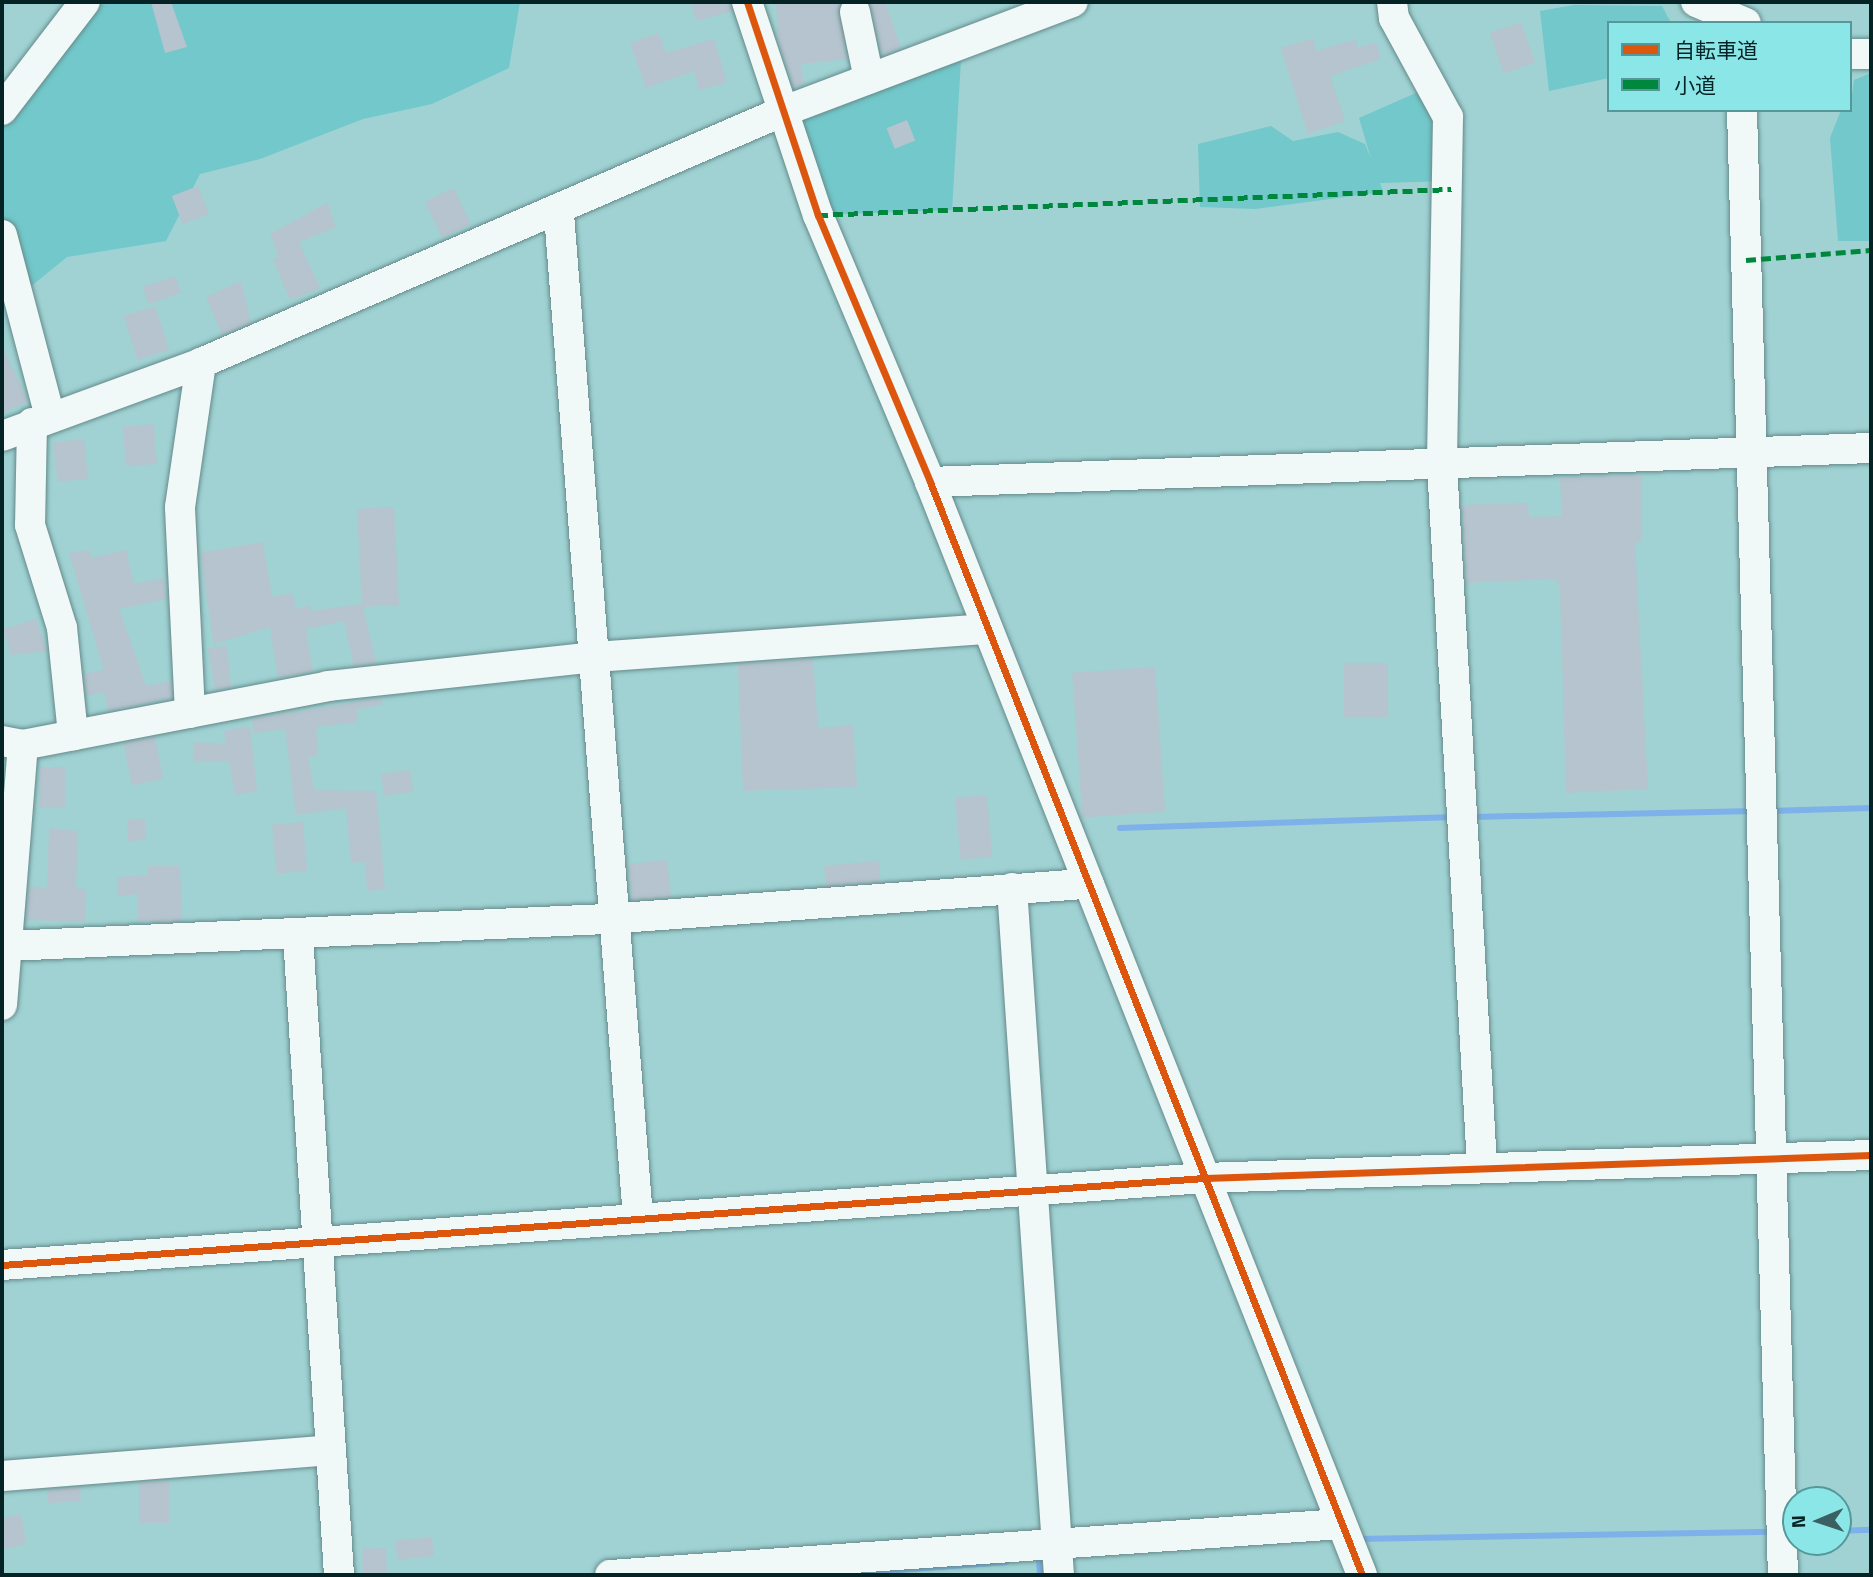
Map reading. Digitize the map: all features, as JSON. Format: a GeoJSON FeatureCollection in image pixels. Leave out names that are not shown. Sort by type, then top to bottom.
{"type":"FeatureCollection","features":[{"type":"Feature","properties":{"kind":"street"},"geometry":{"type":"LineString","coordinates":[[3,106],[85,2]]}},
{"type":"Feature","properties":{"kind":"street"},"geometry":{"type":"LineString","coordinates":[[747,2],[779,113],[930,482],[1362,1575]]}},
{"type":"Feature","properties":{"kind":"street"},"geometry":{"type":"LineString","coordinates":[[2,436],[201,363],[559,214],[779,113],[1073,2]]}},
{"type":"Feature","properties":{"kind":"street"},"geometry":{"type":"LineString","coordinates":[[1392,2],[1394,18],[1448,117],[1442,465],[1482,1166]]}},
{"type":"Feature","properties":{"kind":"street"},"geometry":{"type":"LineString","coordinates":[[1696,2],[1739,21]]}},
{"type":"Feature","properties":{"kind":"street"},"geometry":{"type":"LineString","coordinates":[[855,12],[869,79]]}},
{"type":"Feature","properties":{"kind":"street"},"geometry":{"type":"LineString","coordinates":[[1852,54],[1871,54]]}},
{"type":"Feature","properties":{"kind":"street"},"geometry":{"type":"LineString","coordinates":[[1742,112],[1783,1575]]}},
{"type":"Feature","properties":{"kind":"street"},"geometry":{"type":"LineString","coordinates":[[559,214],[596,657],[638,1217]]}},
{"type":"Feature","properties":{"kind":"street"},"geometry":{"type":"LineString","coordinates":[[2,235],[41,420],[30,525],[62,628],[73,735]]}},
{"type":"Feature","properties":{"kind":"street"},"geometry":{"type":"LineString","coordinates":[[190,713],[180,507],[201,363]]}},
{"type":"Feature","properties":{"kind":"street"},"geometry":{"type":"LineString","coordinates":[[930,482],[1752,455],[1871,448]]}},
{"type":"Feature","properties":{"kind":"street"},"geometry":{"type":"LineString","coordinates":[[2,1005],[7,946],[12,743],[73,735],[328,686],[596,657],[987,629]]}},
{"type":"Feature","properties":{"kind":"street"},"geometry":{"type":"LineString","coordinates":[[7,946],[298,936],[615,918],[1089,884]]}},
{"type":"Feature","properties":{"kind":"street"},"geometry":{"type":"LineString","coordinates":[[1012,888],[1035,1191],[1059,1575]]}},
{"type":"Feature","properties":{"kind":"street"},"geometry":{"type":"LineString","coordinates":[[298,936],[320,1239],[329,1450],[340,1575]]}},
{"type":"Feature","properties":{"kind":"street"},"geometry":{"type":"LineString","coordinates":[[2,1265],[320,1239],[1205,1178],[1482,1166],[1871,1155]]}},
{"type":"Feature","properties":{"kind":"street"},"geometry":{"type":"LineString","coordinates":[[2,1476],[329,1450]]}},
{"type":"Feature","properties":{"kind":"street"},"geometry":{"type":"LineString","coordinates":[[610,1575],[1341,1524]]}},
{"type":"Feature","properties":{"kind":"shaded area"},"geometry":{"type":"Polygon","coordinates":[[[85,2],[520,2],[509,68],[432,104],[363,119],[260,159],[200,174],[166,241],[67,257],[2,310],[2,110],[85,2]]]}},
{"type":"Feature","properties":{"kind":"shaded area"},"geometry":{"type":"Polygon","coordinates":[[[1574,5],[1662,6],[1670,21],[1607,21],[1607,78],[1549,91],[1540,11],[1574,5]]]}},
{"type":"Feature","properties":{"kind":"shaded area"},"geometry":{"type":"Polygon","coordinates":[[[962,44],[952,210],[818,215],[779,113],[962,44]]]}},
{"type":"Feature","properties":{"kind":"shaded area"},"geometry":{"type":"Polygon","coordinates":[[[1871,73],[1871,241],[1838,241],[1830,138],[1840,112],[1852,112],[1854,80],[1871,73]]]}},
{"type":"Feature","properties":{"kind":"shaded area"},"geometry":{"type":"Polygon","coordinates":[[[1427,88],[1450,181],[1380,183],[1383,192],[1255,209],[1200,207],[1198,144],[1271,126],[1293,141],[1338,132],[1365,144],[1371,159],[1359,118],[1427,88]]]}},
{"type":"Feature","properties":{"kind":"building"},"geometry":{"type":"Polygon","coordinates":[[[151,2],[171,2],[187,47],[165,53],[151,2]]]}},
{"type":"Feature","properties":{"kind":"building"},"geometry":{"type":"Polygon","coordinates":[[[691,2],[730,2],[732,11],[696,21],[691,2]]]}},
{"type":"Feature","properties":{"kind":"building"},"geometry":{"type":"Polygon","coordinates":[[[776,2],[841,2],[847,59],[801,64],[804,85],[794,87],[778,41],[776,2]]]}},
{"type":"Feature","properties":{"kind":"building"},"geometry":{"type":"Polygon","coordinates":[[[869,2],[885,2],[901,48],[882,55],[869,2]]]}},
{"type":"Feature","properties":{"kind":"building"},"geometry":{"type":"Polygon","coordinates":[[[1521,22],[1535,63],[1504,73],[1490,33],[1521,22]]]}},
{"type":"Feature","properties":{"kind":"building"},"geometry":{"type":"Polygon","coordinates":[[[659,33],[666,53],[714,39],[727,82],[699,90],[694,71],[646,88],[630,43],[659,33]]]}},
{"type":"Feature","properties":{"kind":"building"},"geometry":{"type":"Polygon","coordinates":[[[1313,38],[1317,51],[1355,39],[1358,48],[1376,42],[1381,59],[1330,76],[1345,121],[1308,134],[1281,48],[1313,38]]]}},
{"type":"Feature","properties":{"kind":"building"},"geometry":{"type":"Polygon","coordinates":[[[907,120],[915,140],[895,149],[887,128],[907,120]]]}},
{"type":"Feature","properties":{"kind":"building"},"geometry":{"type":"Polygon","coordinates":[[[198,186],[209,214],[183,224],[172,196],[198,186]]]}},
{"type":"Feature","properties":{"kind":"building"},"geometry":{"type":"Polygon","coordinates":[[[454,188],[471,224],[442,238],[425,202],[454,188]]]}},
{"type":"Feature","properties":{"kind":"building"},"geometry":{"type":"Polygon","coordinates":[[[327,203],[336,227],[299,242],[320,288],[290,300],[273,259],[279,257],[270,234],[327,203]]]}},
{"type":"Feature","properties":{"kind":"building"},"geometry":{"type":"Polygon","coordinates":[[[175,276],[181,293],[149,304],[143,287],[175,276]]]}},
{"type":"Feature","properties":{"kind":"building"},"geometry":{"type":"Polygon","coordinates":[[[241,281],[251,322],[222,335],[206,297],[241,281]]]}},
{"type":"Feature","properties":{"kind":"building"},"geometry":{"type":"Polygon","coordinates":[[[155,306],[169,350],[138,360],[124,316],[155,306]]]}},
{"type":"Feature","properties":{"kind":"building"},"geometry":{"type":"Polygon","coordinates":[[[2,346],[28,401],[2,413],[2,346]]]}},
{"type":"Feature","properties":{"kind":"building"},"geometry":{"type":"Polygon","coordinates":[[[154,424],[157,464],[126,466],[123,426],[154,424]]]}},
{"type":"Feature","properties":{"kind":"building"},"geometry":{"type":"Polygon","coordinates":[[[84,439],[88,479],[57,482],[53,442],[84,439]]]}},
{"type":"Feature","properties":{"kind":"building"},"geometry":{"type":"Polygon","coordinates":[[[1642,475],[1642,542],[1635,542],[1648,789],[1566,793],[1560,587],[1555,579],[1466,583],[1462,505],[1528,503],[1529,517],[1562,516],[1560,478],[1642,475]]]}},
{"type":"Feature","properties":{"kind":"building"},"geometry":{"type":"Polygon","coordinates":[[[394,507],[399,605],[363,607],[376,663],[354,666],[344,621],[306,629],[313,671],[278,678],[270,627],[214,644],[200,553],[263,542],[272,597],[292,593],[296,609],[310,605],[311,611],[362,604],[357,509],[394,507]]]}},
{"type":"Feature","properties":{"kind":"building"},"geometry":{"type":"Polygon","coordinates":[[[90,550],[91,558],[126,550],[134,584],[163,578],[167,599],[119,609],[146,686],[171,681],[172,698],[108,711],[104,692],[87,696],[84,674],[104,670],[69,553],[90,550]]]}},
{"type":"Feature","properties":{"kind":"building"},"geometry":{"type":"Polygon","coordinates":[[[36,619],[47,651],[11,655],[3,629],[36,619]]]}},
{"type":"Feature","properties":{"kind":"building"},"geometry":{"type":"Polygon","coordinates":[[[227,646],[231,687],[215,690],[208,648],[227,646]]]}},
{"type":"Feature","properties":{"kind":"building"},"geometry":{"type":"Polygon","coordinates":[[[813,659],[818,728],[853,725],[857,787],[743,791],[738,664],[813,659]]]}},
{"type":"Feature","properties":{"kind":"building"},"geometry":{"type":"Polygon","coordinates":[[[1344,663],[1388,663],[1388,718],[1344,718],[1344,663]]]}},
{"type":"Feature","properties":{"kind":"building"},"geometry":{"type":"Polygon","coordinates":[[[1155,667],[1165,812],[1082,817],[1072,673],[1155,667]]]}},
{"type":"Feature","properties":{"kind":"building"},"geometry":{"type":"Polygon","coordinates":[[[381,698],[382,705],[357,709],[358,722],[316,727],[318,755],[308,757],[314,790],[376,791],[385,889],[367,891],[365,862],[351,863],[346,808],[296,815],[285,729],[254,733],[252,719],[381,698]]]}},
{"type":"Feature","properties":{"kind":"building"},"geometry":{"type":"Polygon","coordinates":[[[250,726],[257,791],[235,795],[229,761],[193,761],[194,742],[226,744],[224,731],[250,726]]]}},
{"type":"Feature","properties":{"kind":"building"},"geometry":{"type":"Polygon","coordinates":[[[155,737],[163,779],[132,785],[124,743],[155,737]]]}},
{"type":"Feature","properties":{"kind":"building"},"geometry":{"type":"Polygon","coordinates":[[[39,767],[65,767],[65,808],[39,808],[39,767]]]}},
{"type":"Feature","properties":{"kind":"building"},"geometry":{"type":"Polygon","coordinates":[[[410,770],[413,792],[384,796],[381,774],[410,770]]]}},
{"type":"Feature","properties":{"kind":"building"},"geometry":{"type":"Polygon","coordinates":[[[987,795],[992,857],[961,860],[955,798],[987,795]]]}},
{"type":"Feature","properties":{"kind":"building"},"geometry":{"type":"Polygon","coordinates":[[[145,819],[146,840],[128,841],[127,820],[145,819]]]}},
{"type":"Feature","properties":{"kind":"building"},"geometry":{"type":"Polygon","coordinates":[[[303,822],[307,871],[276,874],[272,825],[303,822]]]}},
{"type":"Feature","properties":{"kind":"building"},"geometry":{"type":"Polygon","coordinates":[[[49,828],[78,831],[76,888],[86,889],[85,922],[26,920],[29,886],[47,888],[49,828]]]}},
{"type":"Feature","properties":{"kind":"building"},"geometry":{"type":"Polygon","coordinates":[[[667,860],[671,897],[632,901],[628,864],[667,860]]]}},
{"type":"Feature","properties":{"kind":"building"},"geometry":{"type":"Polygon","coordinates":[[[879,861],[881,882],[826,887],[824,866],[879,861]]]}},
{"type":"Feature","properties":{"kind":"building"},"geometry":{"type":"Polygon","coordinates":[[[148,866],[180,866],[182,921],[138,922],[138,894],[118,896],[117,877],[148,875],[148,866]]]}},
{"type":"Feature","properties":{"kind":"building"},"geometry":{"type":"Polygon","coordinates":[[[139,1482],[169,1482],[169,1523],[139,1523],[139,1482]]]}},
{"type":"Feature","properties":{"kind":"building"},"geometry":{"type":"Polygon","coordinates":[[[80,1487],[81,1501],[48,1503],[47,1489],[80,1487]]]}},
{"type":"Feature","properties":{"kind":"building"},"geometry":{"type":"Polygon","coordinates":[[[21,1514],[26,1544],[2,1549],[2,1518],[21,1514]]]}},
{"type":"Feature","properties":{"kind":"building"},"geometry":{"type":"Polygon","coordinates":[[[432,1537],[434,1556],[397,1560],[395,1541],[432,1537]]]}},
{"type":"Feature","properties":{"kind":"building"},"geometry":{"type":"Polygon","coordinates":[[[386,1548],[387,1575],[363,1575],[362,1549],[386,1548]]]}},
{"type":"Feature","properties":{"kind":"waterway"},"geometry":{"type":"LineString","coordinates":[[1769,811],[1871,808]]}},
{"type":"Feature","properties":{"kind":"waterway"},"geometry":{"type":"LineString","coordinates":[[1472,817],[1755,811]]}},
{"type":"Feature","properties":{"kind":"waterway"},"geometry":{"type":"LineString","coordinates":[[1120,828],[1454,817]]}},
{"type":"Feature","properties":{"kind":"waterway"},"geometry":{"type":"LineString","coordinates":[[1852,1531],[1871,1530]]}},
{"type":"Feature","properties":{"kind":"waterway"},"geometry":{"type":"LineString","coordinates":[[1357,1539],[1773,1532]]}},
{"type":"Feature","properties":{"kind":"waterway"},"geometry":{"type":"LineString","coordinates":[[1039,1560],[1040,1575]]}},
{"type":"Feature","properties":{"kind":"waterway"},"geometry":{"type":"LineString","coordinates":[[829,1575],[1007,1562]]}},
{"type":"Feature","properties":{"kind":"marked path"},"geometry":{"type":"LineString","coordinates":[[818,215],[1451,189]]}},
{"type":"Feature","properties":{"kind":"marked path"},"geometry":{"type":"LineString","coordinates":[[1746,260],[1871,250]]}},
{"type":"Feature","properties":{"kind":"cycle path"},"geometry":{"type":"LineString","coordinates":[[747,2],[818,215],[930,482],[1362,1575]]}},
{"type":"Feature","properties":{"kind":"cycle path"},"geometry":{"type":"LineString","coordinates":[[2,1265],[1205,1178],[1871,1155]]}}]}
